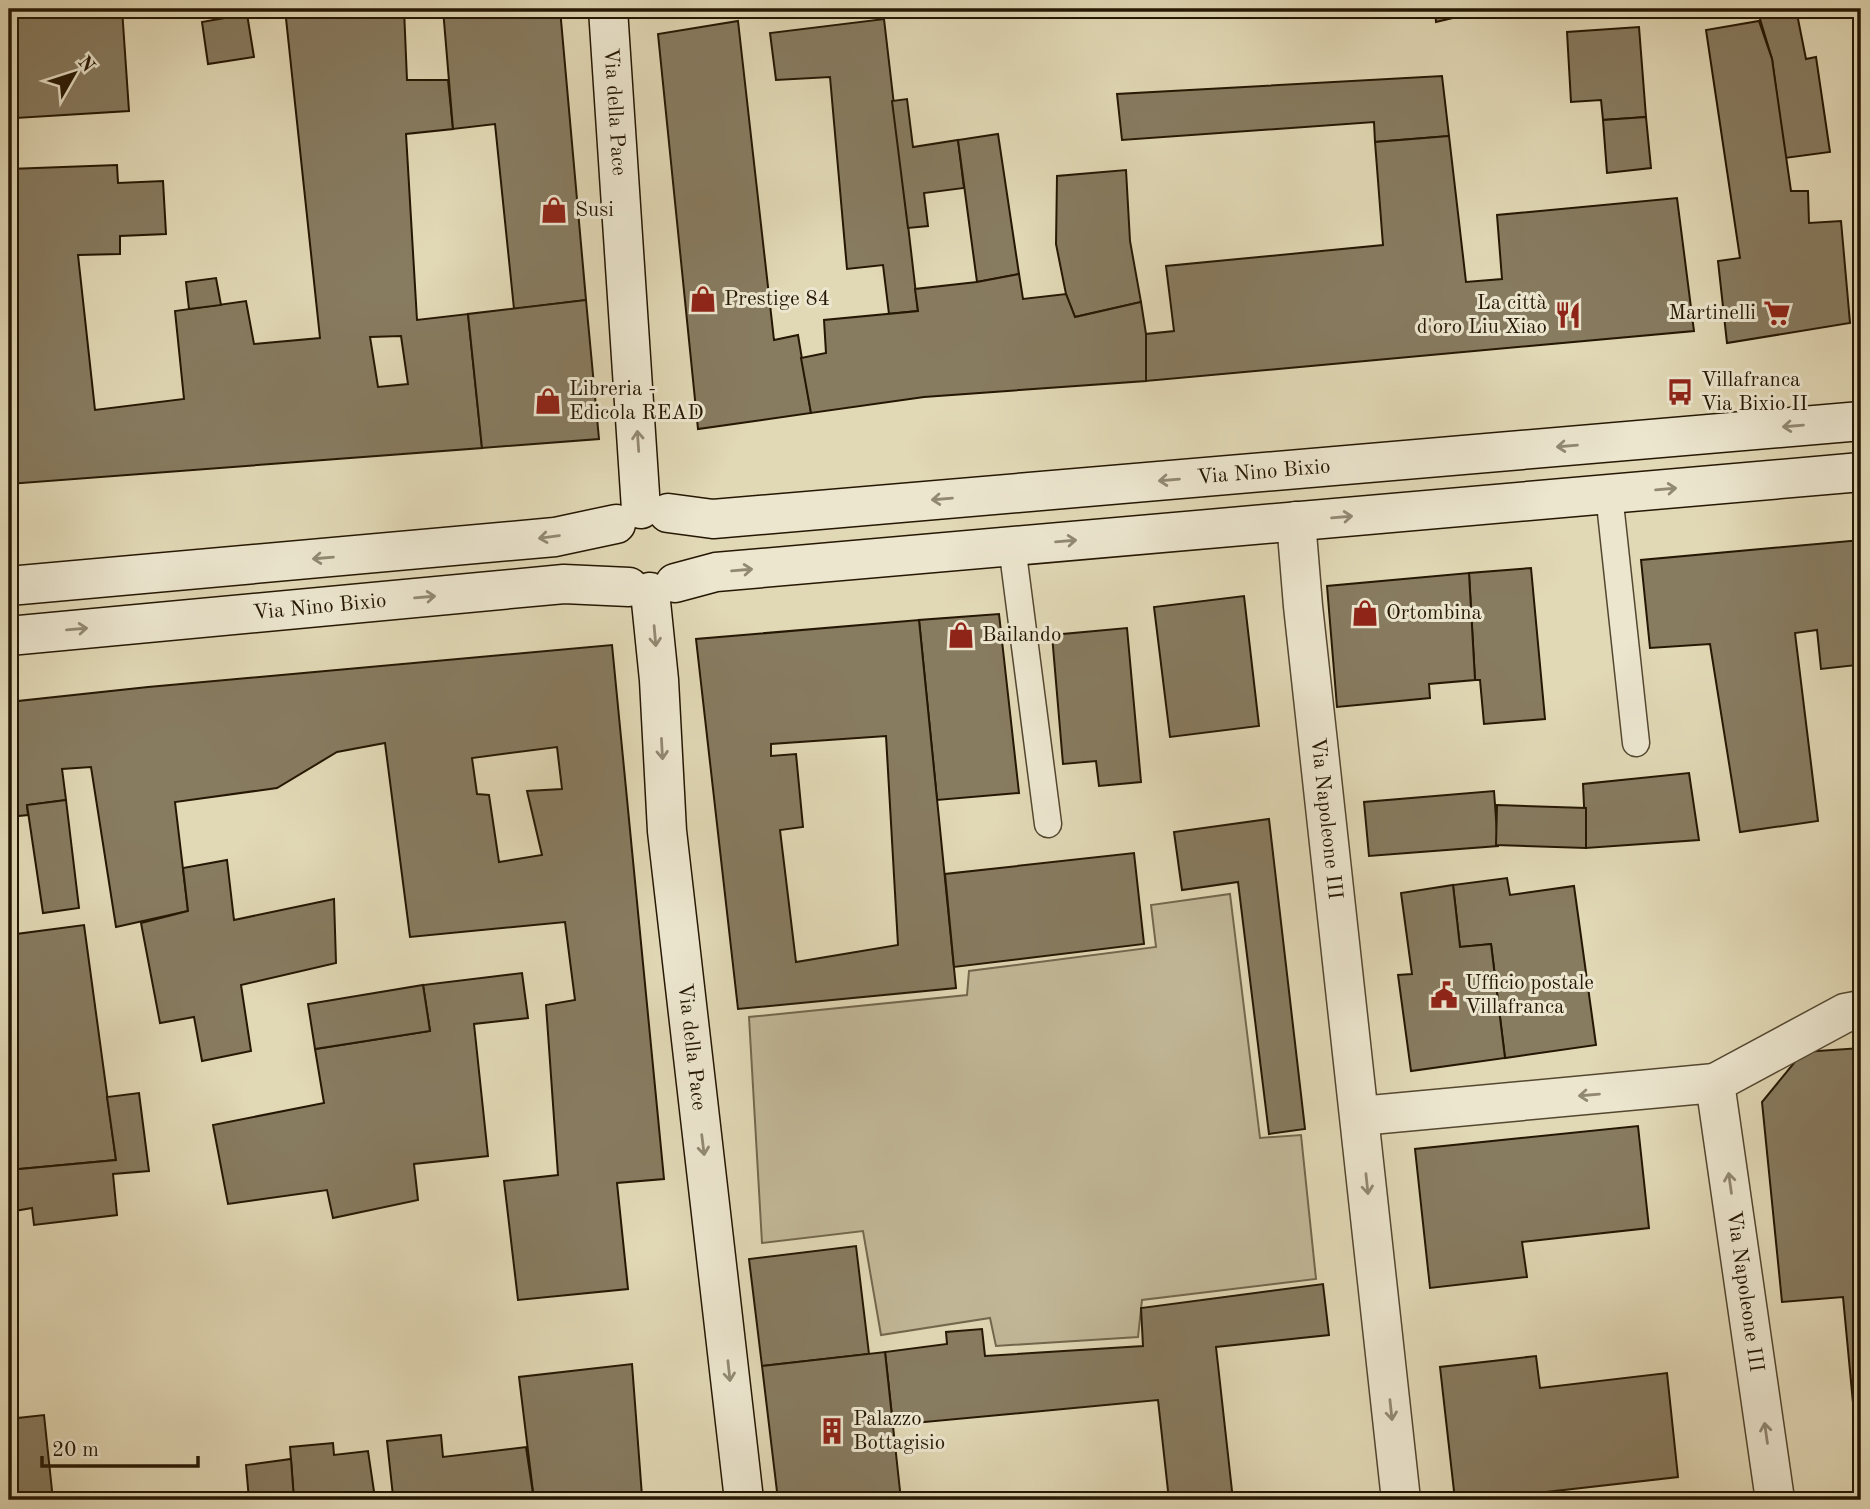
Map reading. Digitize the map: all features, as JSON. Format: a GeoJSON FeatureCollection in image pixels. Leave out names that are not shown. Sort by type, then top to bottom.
{"type":"FeatureCollection","features":[{"type":"Feature","properties":{"kind":"street","name":"Via della Pace"},"geometry":{"type":"LineString","coordinates":[[608,9],[642,515]]}},
{"type":"Feature","properties":{"kind":"street","name":"Via Nino Bixio"},"geometry":{"type":"LineString","coordinates":[[9,586],[555,537],[642,515],[713,519],[1861,421]]}},
{"type":"Feature","properties":{"kind":"street","name":"Via Nino Bixio"},"geometry":{"type":"LineString","coordinates":[[9,636],[564,584],[651,587],[716,572],[1861,472]]}},
{"type":"Feature","properties":{"kind":"street"},"geometry":{"type":"LineString","coordinates":[[642,515],[679,521],[687,532],[690,546],[690,560],[685,572],[651,587],[619,580],[608,559],[610,535],[642,515]]}},
{"type":"Feature","properties":{"kind":"street","name":"Via Napoleone III"},"geometry":{"type":"LineString","coordinates":[[1296,521],[1303,606],[1401,1500]]}},
{"type":"Feature","properties":{"kind":"street","name":"Via della Pace"},"geometry":{"type":"LineString","coordinates":[[651,587],[667,831],[744,1500]]}},
{"type":"Feature","properties":{"kind":"street"},"geometry":{"type":"LineString","coordinates":[[1360,1116],[1715,1083],[1845,1013],[1861,1010]]}},
{"type":"Feature","properties":{"kind":"street","name":"Via Napoleone III"},"geometry":{"type":"LineString","coordinates":[[1715,1083],[1776,1500]]}},
{"type":"Feature","properties":{"kind":"lane"},"geometry":{"type":"LineString","coordinates":[[1609,494],[1636,743]]}},
{"type":"Feature","properties":{"kind":"lane"},"geometry":{"type":"LineString","coordinates":[[1012,546],[1048,824]]}},
{"type":"Feature","properties":{"kind":"shaded area"},"geometry":{"type":"Polygon","coordinates":[[[1230,894],[1260,1138],[1301,1135],[1316,1279],[1142,1300],[1138,1337],[996,1346],[990,1318],[881,1335],[863,1231],[762,1243],[749,1017],[967,995],[969,971],[1156,947],[1151,905],[1230,894]]]}},
{"type":"Feature","properties":{"kind":"building"},"geometry":{"type":"Polygon","coordinates":[[[9,9],[122,9],[129,111],[16,118],[9,9]]]}},
{"type":"Feature","properties":{"kind":"building"},"geometry":{"type":"Polygon","coordinates":[[[285,9],[404,9],[407,80],[448,80],[453,129],[406,134],[417,320],[468,314],[482,448],[9,484],[9,169],[117,165],[118,183],[163,181],[166,234],[120,236],[120,254],[78,255],[95,410],[184,399],[175,311],[246,301],[254,344],[320,338],[285,9]],[[401,336],[370,337],[378,387],[408,384],[401,336]]]}},
{"type":"Feature","properties":{"kind":"building"},"geometry":{"type":"Polygon","coordinates":[[[443,9],[560,9],[586,300],[514,309],[495,124],[453,129],[443,9]]]}},
{"type":"Feature","properties":{"kind":"building"},"geometry":{"type":"Polygon","coordinates":[[[1435,9],[1477,9],[1478,12],[1436,22],[1435,9]]]}},
{"type":"Feature","properties":{"kind":"building"},"geometry":{"type":"Polygon","coordinates":[[[1757,9],[1796,9],[1806,59],[1816,57],[1830,152],[1785,158],[1772,59],[1757,9]]]}},
{"type":"Feature","properties":{"kind":"building"},"geometry":{"type":"Polygon","coordinates":[[[247,14],[254,57],[208,64],[202,22],[247,14]]]}},
{"type":"Feature","properties":{"kind":"building"},"geometry":{"type":"Polygon","coordinates":[[[884,19],[918,311],[889,314],[883,265],[847,269],[830,77],[776,80],[770,33],[884,19]]]}},
{"type":"Feature","properties":{"kind":"building"},"geometry":{"type":"Polygon","coordinates":[[[738,21],[774,340],[798,335],[811,413],[698,429],[658,34],[738,21]]]}},
{"type":"Feature","properties":{"kind":"building"},"geometry":{"type":"Polygon","coordinates":[[[1759,21],[1772,59],[1791,191],[1808,191],[1809,223],[1841,221],[1850,323],[1727,343],[1718,261],[1740,258],[1706,30],[1759,21]]]}},
{"type":"Feature","properties":{"kind":"building"},"geometry":{"type":"Polygon","coordinates":[[[1639,27],[1646,117],[1603,120],[1601,100],[1571,102],[1567,32],[1639,27]]]}},
{"type":"Feature","properties":{"kind":"building"},"geometry":{"type":"Polygon","coordinates":[[[1442,76],[1449,136],[1375,142],[1374,122],[1122,140],[1117,94],[1442,76]]]}},
{"type":"Feature","properties":{"kind":"building"},"geometry":{"type":"Polygon","coordinates":[[[907,99],[913,147],[958,140],[964,188],[924,193],[928,226],[908,228],[892,101],[907,99]]]}},
{"type":"Feature","properties":{"kind":"building"},"geometry":{"type":"Polygon","coordinates":[[[1646,117],[1651,168],[1607,173],[1603,120],[1646,117]]]}},
{"type":"Feature","properties":{"kind":"building"},"geometry":{"type":"Polygon","coordinates":[[[998,134],[1019,274],[977,282],[958,140],[998,134]]]}},
{"type":"Feature","properties":{"kind":"building"},"geometry":{"type":"Polygon","coordinates":[[[1449,136],[1466,282],[1502,279],[1497,215],[1677,198],[1694,331],[1146,381],[1146,334],[1174,331],[1166,266],[1383,245],[1375,142],[1449,136]]]}},
{"type":"Feature","properties":{"kind":"building"},"geometry":{"type":"Polygon","coordinates":[[[1126,170],[1130,241],[1141,302],[1075,317],[1066,294],[1056,244],[1057,176],[1126,170]]]}},
{"type":"Feature","properties":{"kind":"building"},"geometry":{"type":"Polygon","coordinates":[[[1019,274],[1023,299],[1066,294],[1075,317],[1141,302],[1146,334],[1146,381],[924,397],[811,413],[801,358],[826,353],[824,320],[918,311],[915,289],[1019,274]]]}},
{"type":"Feature","properties":{"kind":"building"},"geometry":{"type":"Polygon","coordinates":[[[216,278],[221,305],[189,309],[186,282],[216,278]]]}},
{"type":"Feature","properties":{"kind":"building"},"geometry":{"type":"Polygon","coordinates":[[[586,300],[599,439],[482,448],[468,314],[586,300]]]}},
{"type":"Feature","properties":{"kind":"building"},"geometry":{"type":"Polygon","coordinates":[[[1861,540],[1861,715],[1856,665],[1821,669],[1817,630],[1795,633],[1818,821],[1740,832],[1710,644],[1650,648],[1641,560],[1861,540]]]}},
{"type":"Feature","properties":{"kind":"building"},"geometry":{"type":"Polygon","coordinates":[[[1531,568],[1545,719],[1484,724],[1480,680],[1475,680],[1469,573],[1531,568]]]}},
{"type":"Feature","properties":{"kind":"building"},"geometry":{"type":"Polygon","coordinates":[[[1469,573],[1475,680],[1429,684],[1430,698],[1337,707],[1327,586],[1469,573]]]}},
{"type":"Feature","properties":{"kind":"building"},"geometry":{"type":"Polygon","coordinates":[[[1244,596],[1259,726],[1170,737],[1154,607],[1244,596]]]}},
{"type":"Feature","properties":{"kind":"building"},"geometry":{"type":"Polygon","coordinates":[[[999,614],[1019,793],[937,800],[919,620],[999,614]]]}},
{"type":"Feature","properties":{"kind":"building"},"geometry":{"type":"Polygon","coordinates":[[[919,620],[956,988],[738,1009],[696,639],[919,620]],[[886,736],[771,744],[771,756],[796,754],[803,827],[780,830],[796,962],[898,945],[886,736]]]}},
{"type":"Feature","properties":{"kind":"building"},"geometry":{"type":"Polygon","coordinates":[[[1127,628],[1141,782],[1099,786],[1096,761],[1063,764],[1052,635],[1127,628]]]}},
{"type":"Feature","properties":{"kind":"building"},"geometry":{"type":"Polygon","coordinates":[[[612,645],[664,1179],[617,1183],[628,1289],[518,1300],[504,1181],[558,1175],[546,1005],[575,1000],[565,922],[410,937],[385,743],[337,752],[277,788],[175,802],[188,911],[116,927],[91,767],[62,769],[66,800],[27,805],[28,815],[9,817],[9,702],[612,645]],[[557,747],[472,758],[477,794],[489,795],[499,862],[542,855],[527,791],[562,789],[557,747]]]}},
{"type":"Feature","properties":{"kind":"building"},"geometry":{"type":"Polygon","coordinates":[[[1689,773],[1699,840],[1586,848],[1583,784],[1689,773]]]}},
{"type":"Feature","properties":{"kind":"building"},"geometry":{"type":"Polygon","coordinates":[[[1494,791],[1498,846],[1369,856],[1364,802],[1494,791]]]}},
{"type":"Feature","properties":{"kind":"building"},"geometry":{"type":"Polygon","coordinates":[[[66,800],[79,908],[43,913],[27,805],[66,800]]]}},
{"type":"Feature","properties":{"kind":"building"},"geometry":{"type":"Polygon","coordinates":[[[1497,805],[1586,808],[1586,848],[1496,845],[1497,805]]]}},
{"type":"Feature","properties":{"kind":"building"},"geometry":{"type":"Polygon","coordinates":[[[1269,819],[1305,1129],[1269,1134],[1238,882],[1182,890],[1174,832],[1269,819]]]}},
{"type":"Feature","properties":{"kind":"building"},"geometry":{"type":"Polygon","coordinates":[[[1134,853],[1144,944],[954,967],[945,874],[1134,853]]]}},
{"type":"Feature","properties":{"kind":"building"},"geometry":{"type":"Polygon","coordinates":[[[227,860],[234,920],[334,899],[336,963],[241,985],[251,1051],[202,1061],[194,1017],[160,1023],[141,923],[188,911],[183,868],[227,860]]]}},
{"type":"Feature","properties":{"kind":"building"},"geometry":{"type":"Polygon","coordinates":[[[1507,878],[1510,895],[1574,886],[1596,1045],[1505,1058],[1491,944],[1460,947],[1453,885],[1507,878]]]}},
{"type":"Feature","properties":{"kind":"building"},"geometry":{"type":"Polygon","coordinates":[[[1453,885],[1460,947],[1491,944],[1505,1058],[1411,1071],[1398,975],[1412,974],[1401,893],[1453,885]]]}},
{"type":"Feature","properties":{"kind":"building"},"geometry":{"type":"Polygon","coordinates":[[[84,925],[116,1160],[9,1170],[9,935],[84,925]]]}},
{"type":"Feature","properties":{"kind":"building"},"geometry":{"type":"Polygon","coordinates":[[[522,973],[528,1018],[474,1024],[488,1156],[414,1164],[418,1200],[333,1218],[327,1190],[228,1204],[213,1125],[324,1103],[315,1049],[430,1031],[423,985],[522,973]]]}},
{"type":"Feature","properties":{"kind":"building"},"geometry":{"type":"Polygon","coordinates":[[[423,985],[430,1031],[315,1049],[308,1004],[423,985]]]}},
{"type":"Feature","properties":{"kind":"building"},"geometry":{"type":"Polygon","coordinates":[[[1861,1048],[1861,1402],[1853,1403],[1843,1297],[1782,1302],[1762,1102],[1803,1052],[1861,1048]]]}},
{"type":"Feature","properties":{"kind":"building"},"geometry":{"type":"Polygon","coordinates":[[[139,1093],[149,1171],[113,1174],[117,1215],[34,1225],[32,1208],[9,1212],[9,1170],[116,1160],[107,1097],[139,1093]]]}},
{"type":"Feature","properties":{"kind":"building"},"geometry":{"type":"Polygon","coordinates":[[[1638,1126],[1649,1228],[1522,1242],[1527,1277],[1430,1288],[1415,1149],[1638,1126]]]}},
{"type":"Feature","properties":{"kind":"building"},"geometry":{"type":"Polygon","coordinates":[[[856,1246],[869,1354],[762,1366],[749,1259],[856,1246]]]}},
{"type":"Feature","properties":{"kind":"building"},"geometry":{"type":"Polygon","coordinates":[[[1323,1284],[1329,1335],[1216,1347],[1233,1500],[1169,1500],[1158,1400],[893,1425],[885,1352],[947,1344],[946,1332],[982,1329],[985,1356],[1143,1346],[1141,1308],[1323,1284]]]}},
{"type":"Feature","properties":{"kind":"building","name":"Palazzo Bottagisio"},"geometry":{"type":"Polygon","coordinates":[[[885,1352],[901,1500],[778,1500],[762,1366],[885,1352]]]}},
{"type":"Feature","properties":{"kind":"building"},"geometry":{"type":"Polygon","coordinates":[[[1536,1356],[1540,1388],[1667,1373],[1678,1477],[1476,1500],[1455,1500],[1440,1367],[1536,1356]]]}},
{"type":"Feature","properties":{"kind":"building"},"geometry":{"type":"Polygon","coordinates":[[[632,1364],[642,1496],[604,1500],[534,1500],[519,1377],[632,1364]]]}},
{"type":"Feature","properties":{"kind":"building"},"geometry":{"type":"Polygon","coordinates":[[[44,1415],[53,1500],[9,1500],[9,1419],[44,1415]]]}},
{"type":"Feature","properties":{"kind":"building"},"geometry":{"type":"Polygon","coordinates":[[[441,1435],[443,1457],[526,1447],[534,1500],[357,1500],[393,1496],[387,1441],[441,1435]]]}},
{"type":"Feature","properties":{"kind":"building"},"geometry":{"type":"Polygon","coordinates":[[[333,1443],[334,1455],[368,1451],[375,1498],[294,1500],[290,1447],[333,1443]]]}},
{"type":"Feature","properties":{"kind":"building"},"geometry":{"type":"Polygon","coordinates":[[[291,1459],[294,1500],[249,1500],[246,1465],[291,1459]]]}},
{"type":"Feature","properties":{"kind":"place","name":"Susi"},"geometry":{"type":"Point","coordinates":[554,210]}},
{"type":"Feature","properties":{"kind":"place","name":"Prestige 84"},"geometry":{"type":"Point","coordinates":[703,299]}},
{"type":"Feature","properties":{"kind":"place","name":"Martinelli"},"geometry":{"type":"Point","coordinates":[1777,313]}},
{"type":"Feature","properties":{"kind":"place","name":"La città d'oro Liu Xiao"},"geometry":{"type":"Point","coordinates":[1568,315]}},
{"type":"Feature","properties":{"kind":"place","name":"Villafranca Via Bixio II"},"geometry":{"type":"Point","coordinates":[1680,392]}},
{"type":"Feature","properties":{"kind":"place","name":"Libreria - Edicola READ"},"geometry":{"type":"Point","coordinates":[548,401]}},
{"type":"Feature","properties":{"kind":"place","name":"Ortombina"},"geometry":{"type":"Point","coordinates":[1365,613]}},
{"type":"Feature","properties":{"kind":"place","name":"Bailando"},"geometry":{"type":"Point","coordinates":[961,635]}},
{"type":"Feature","properties":{"kind":"place","name":"Ufficio postale Villafranca"},"geometry":{"type":"Point","coordinates":[1444,995]}},
{"type":"Feature","properties":{"kind":"place","name":"Palazzo Bottagisio"},"geometry":{"type":"Point","coordinates":[832,1431]}}]}
